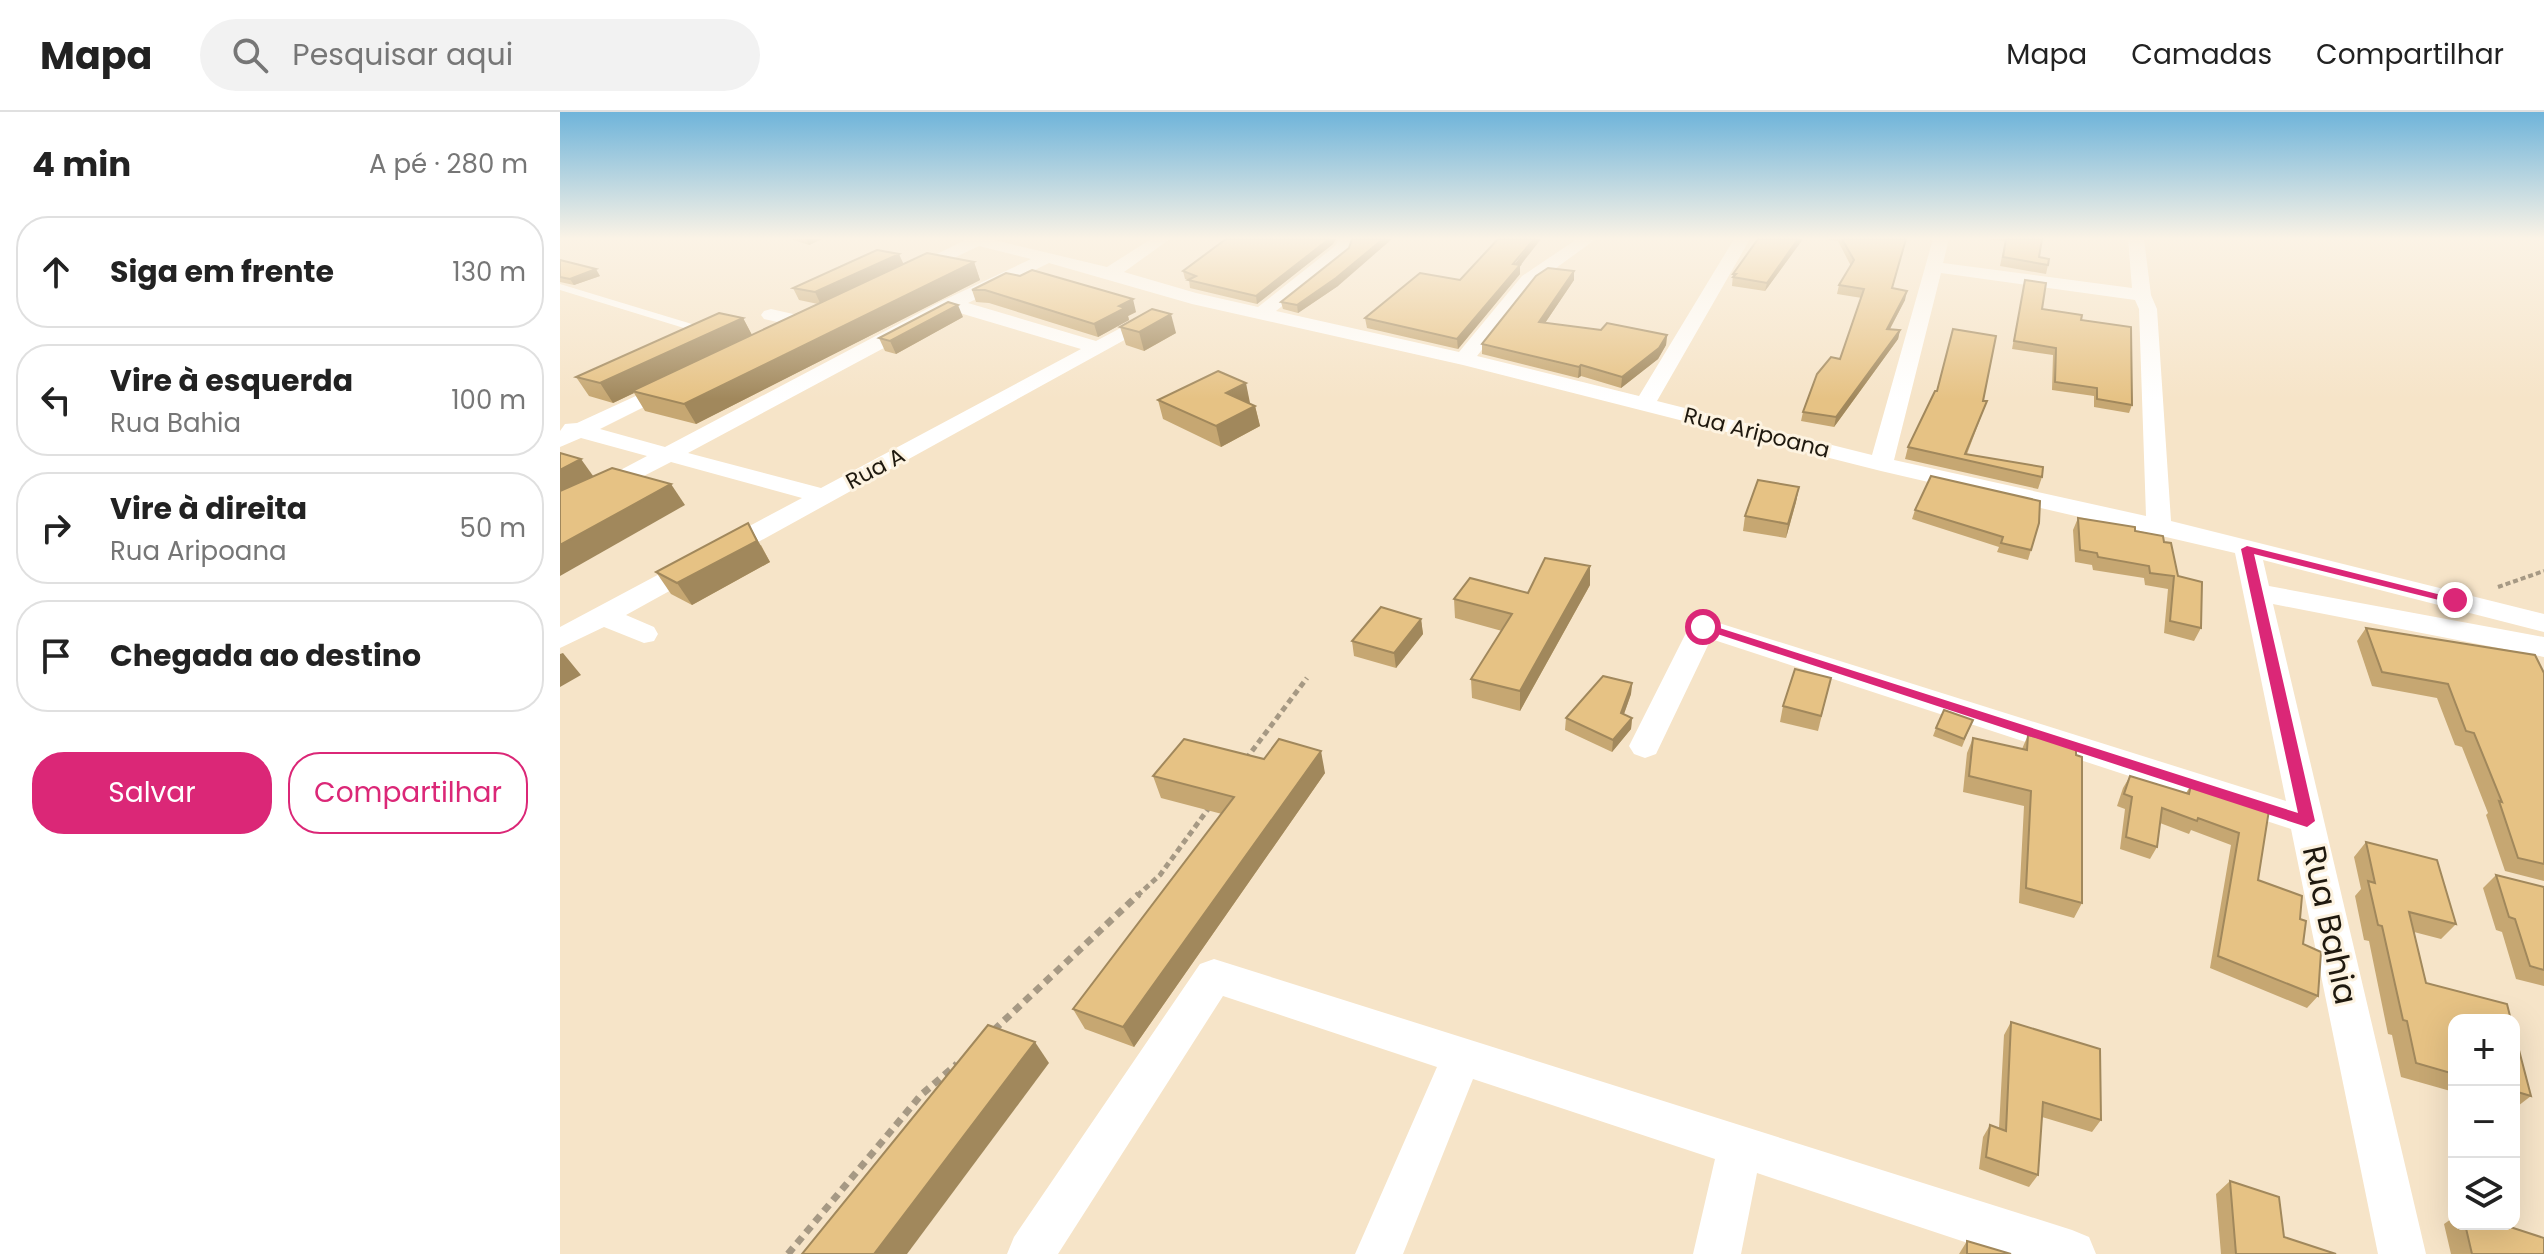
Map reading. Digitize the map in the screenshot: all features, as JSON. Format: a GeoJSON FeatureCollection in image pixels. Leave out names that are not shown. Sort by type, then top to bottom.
{"type":"FeatureCollection","features":[{"type":"Feature","properties":{"kind":"street"},"geometry":{"type":"LineString","coordinates":[[560,512],[975,292]]}},
{"type":"Feature","properties":{"kind":"street","name":"Rua Aripoana"},"geometry":{"type":"LineString","coordinates":[[1173,292],[1464,359],[1881,464],[2159,526],[2543,631]]}},
{"type":"Feature","properties":{"kind":"street"},"geometry":{"type":"LineString","coordinates":[[1261,314],[1288,292]]}},
{"type":"Feature","properties":{"kind":"street"},"geometry":{"type":"LineString","coordinates":[[1464,359],[1518,292]]}},
{"type":"Feature","properties":{"kind":"street"},"geometry":{"type":"LineString","coordinates":[[1645,404],[1711,292]]}},
{"type":"Feature","properties":{"kind":"street"},"geometry":{"type":"LineString","coordinates":[[1881,464],[1925,292]]}},
{"type":"Feature","properties":{"kind":"street"},"geometry":{"type":"LineString","coordinates":[[2122,292],[2142,295],[2148,309],[2159,526]]}},
{"type":"Feature","properties":{"kind":"street","name":"Rua A"},"geometry":{"type":"LineString","coordinates":[[560,639],[1192,298]]}},
{"type":"Feature","properties":{"kind":"street"},"geometry":{"type":"LineString","coordinates":[[951,304],[1097,348]]}},
{"type":"Feature","properties":{"kind":"street"},"geometry":{"type":"LineString","coordinates":[[771,315],[811,319],[776,336]]}},
{"type":"Feature","properties":{"kind":"street"},"geometry":{"type":"LineString","coordinates":[[566,432],[692,377]]}},
{"type":"Feature","properties":{"kind":"street"},"geometry":{"type":"LineString","coordinates":[[566,432],[671,453],[822,496]]}},
{"type":"Feature","properties":{"kind":"street","name":"Rua Bahia"},"geometry":{"type":"LineString","coordinates":[[2247,549],[2402,1254]]}},
{"type":"Feature","properties":{"kind":"street"},"geometry":{"type":"LineString","coordinates":[[2255,592],[2543,631]]}},
{"type":"Feature","properties":{"kind":"street"},"geometry":{"type":"LineString","coordinates":[[603,616],[644,634]]}},
{"type":"Feature","properties":{"kind":"street"},"geometry":{"type":"LineString","coordinates":[[1645,746],[1703,627],[2307,821]]}},
{"type":"Feature","properties":{"kind":"street"},"geometry":{"type":"LineString","coordinates":[[1031,1254],[1214,976],[2064,1253]]}},
{"type":"Feature","properties":{"kind":"street"},"geometry":{"type":"LineString","coordinates":[[1379,1254],[1462,1056]]}},
{"type":"Feature","properties":{"kind":"street"},"geometry":{"type":"LineString","coordinates":[[1717,1254],[1740,1146]]}},
{"type":"Feature","properties":{"kind":"lane"},"geometry":{"type":"LineString","coordinates":[[577,292],[701,330]]}},
{"type":"Feature","properties":{"kind":"path"},"geometry":{"type":"LineString","coordinates":[[1242,764],[1307,678]]}},
{"type":"Feature","properties":{"kind":"path"},"geometry":{"type":"LineString","coordinates":[[992,1033],[1160,875],[1215,801]]}},
{"type":"Feature","properties":{"kind":"path"},"geometry":{"type":"LineString","coordinates":[[788,1254],[921,1095],[968,1054]]}},
{"type":"Feature","properties":{"kind":"building"},"geometry":{"type":"Polygon","coordinates":[[[843,292],[912,292],[684,404],[632,391],[843,292]]]}},
{"type":"Feature","properties":{"kind":"building"},"geometry":{"type":"Polygon","coordinates":[[[992,292],[1110,292],[1133,299],[1119,306],[1125,308],[1094,324],[992,292]]]}},
{"type":"Feature","properties":{"kind":"building"},"geometry":{"type":"Polygon","coordinates":[[[1293,292],[1315,292],[1297,305],[1281,302],[1293,292]]]}},
{"type":"Feature","properties":{"kind":"building"},"geometry":{"type":"Polygon","coordinates":[[[1396,292],[1497,292],[1457,339],[1365,318],[1396,292]]]}},
{"type":"Feature","properties":{"kind":"building"},"geometry":{"type":"Polygon","coordinates":[[[1523,292],[1559,292],[1539,322],[1601,330],[1607,323],[1667,335],[1659,348],[1622,377],[1482,344],[1523,292]]]}},
{"type":"Feature","properties":{"kind":"building"},"geometry":{"type":"Polygon","coordinates":[[[1863,292],[1906,292],[1887,329],[1900,330],[1836,417],[1803,412],[1817,374],[1831,357],[1840,359],[1863,292]]]}},
{"type":"Feature","properties":{"kind":"building"},"geometry":{"type":"Polygon","coordinates":[[[2023,292],[2045,292],[2042,309],[2082,315],[2081,320],[2131,327],[2132,405],[2097,399],[2097,388],[2055,382],[2056,348],[2014,341],[2023,292]]]}},
{"type":"Feature","properties":{"kind":"building"},"geometry":{"type":"Polygon","coordinates":[[[948,302],[958,305],[890,341],[879,338],[948,302]]]}},
{"type":"Feature","properties":{"kind":"building"},"geometry":{"type":"Polygon","coordinates":[[[1152,309],[1171,314],[1139,332],[1120,327],[1152,309]]]}},
{"type":"Feature","properties":{"kind":"building"},"geometry":{"type":"Polygon","coordinates":[[[719,313],[743,318],[600,383],[576,377],[719,313]]]}},
{"type":"Feature","properties":{"kind":"building"},"geometry":{"type":"Polygon","coordinates":[[[1953,329],[1996,336],[1983,401],[1987,401],[1965,454],[2043,467],[2042,477],[1908,447],[1937,391],[1953,329]]]}},
{"type":"Feature","properties":{"kind":"building"},"geometry":{"type":"Polygon","coordinates":[[[1218,371],[1246,383],[1226,393],[1255,406],[1216,426],[1158,400],[1218,371]]]}},
{"type":"Feature","properties":{"kind":"building"},"geometry":{"type":"Polygon","coordinates":[[[560,453],[581,459],[560,470],[560,453]]]}},
{"type":"Feature","properties":{"kind":"building"},"geometry":{"type":"Polygon","coordinates":[[[612,468],[671,484],[560,545],[560,491],[612,468]]]}},
{"type":"Feature","properties":{"kind":"building"},"geometry":{"type":"Polygon","coordinates":[[[1931,476],[2040,501],[2039,523],[2031,550],[2001,543],[2003,537],[1915,510],[1931,476]]]}},
{"type":"Feature","properties":{"kind":"building"},"geometry":{"type":"Polygon","coordinates":[[[1758,480],[1799,487],[1788,524],[1745,516],[1758,480]]]}},
{"type":"Feature","properties":{"kind":"building"},"geometry":{"type":"Polygon","coordinates":[[[2078,518],[2135,527],[2135,531],[2163,536],[2164,542],[2171,543],[2178,576],[2202,582],[2201,628],[2170,621],[2174,576],[2150,573],[2149,566],[2098,557],[2097,553],[2080,550],[2078,518]]]}},
{"type":"Feature","properties":{"kind":"building"},"geometry":{"type":"Polygon","coordinates":[[[748,523],[757,541],[677,583],[656,572],[748,523]]]}},
{"type":"Feature","properties":{"kind":"building"},"geometry":{"type":"Polygon","coordinates":[[[1545,558],[1590,566],[1520,691],[1471,679],[1512,614],[1454,599],[1470,578],[1528,593],[1545,558]]]}},
{"type":"Feature","properties":{"kind":"building"},"geometry":{"type":"Polygon","coordinates":[[[1381,607],[1421,619],[1394,653],[1352,641],[1381,607]]]}},
{"type":"Feature","properties":{"kind":"building"},"geometry":{"type":"Polygon","coordinates":[[[2366,628],[2535,655],[2544,673],[2544,864],[2518,858],[2499,801],[2502,802],[2474,733],[2466,731],[2448,684],[2382,672],[2366,628]]]}},
{"type":"Feature","properties":{"kind":"building"},"geometry":{"type":"Polygon","coordinates":[[[1795,669],[1831,678],[1821,716],[1783,706],[1795,669]]]}},
{"type":"Feature","properties":{"kind":"building"},"geometry":{"type":"Polygon","coordinates":[[[1603,676],[1632,683],[1621,713],[1632,718],[1613,740],[1566,718],[1603,676]]]}},
{"type":"Feature","properties":{"kind":"building"},"geometry":{"type":"Polygon","coordinates":[[[1944,710],[1973,720],[1964,739],[1936,728],[1944,710]]]}},
{"type":"Feature","properties":{"kind":"building"},"geometry":{"type":"Polygon","coordinates":[[[2028,735],[2076,746],[2076,755],[2082,757],[2082,903],[2026,888],[2031,791],[1969,776],[1973,738],[2027,750],[2028,735]]]}},
{"type":"Feature","properties":{"kind":"building"},"geometry":{"type":"Polygon","coordinates":[[[1184,739],[1264,759],[1279,739],[1321,751],[1123,1027],[1073,1009],[1234,797],[1153,776],[1184,739]]]}},
{"type":"Feature","properties":{"kind":"building"},"geometry":{"type":"Polygon","coordinates":[[[2130,776],[2189,794],[2191,785],[2269,810],[2258,880],[2302,896],[2300,919],[2306,921],[2303,944],[2321,952],[2318,996],[2218,956],[2239,833],[2162,808],[2157,847],[2126,837],[2132,797],[2124,794],[2130,776]]]}},
{"type":"Feature","properties":{"kind":"building"},"geometry":{"type":"Polygon","coordinates":[[[2366,842],[2437,860],[2456,924],[2409,912],[2426,983],[2507,1004],[2510,1014],[2448,1014],[2448,1072],[2416,1063],[2368,881],[2375,883],[2366,842]]]}},
{"type":"Feature","properties":{"kind":"building"},"geometry":{"type":"Polygon","coordinates":[[[2496,875],[2544,887],[2544,970],[2530,966],[2515,919],[2509,917],[2496,875]]]}},
{"type":"Feature","properties":{"kind":"building"},"geometry":{"type":"Polygon","coordinates":[[[2011,1022],[2100,1049],[2101,1120],[2043,1102],[2038,1175],[1986,1157],[1990,1125],[2006,1131],[2011,1022]]]}},
{"type":"Feature","properties":{"kind":"building"},"geometry":{"type":"Polygon","coordinates":[[[988,1025],[1035,1042],[874,1254],[802,1254],[988,1025]]]}},
{"type":"Feature","properties":{"kind":"building"},"geometry":{"type":"Polygon","coordinates":[[[2520,1054],[2531,1096],[2520,1093],[2520,1054]]]}},
{"type":"Feature","properties":{"kind":"building"},"geometry":{"type":"Polygon","coordinates":[[[2230,1181],[2279,1197],[2284,1237],[2336,1254],[2236,1254],[2230,1181]]]}},
{"type":"Feature","properties":{"kind":"building"},"geometry":{"type":"Polygon","coordinates":[[[2466,1230],[2519,1230],[2544,1238],[2544,1254],[2472,1254],[2466,1230]]]}},
{"type":"Feature","properties":{"kind":"building"},"geometry":{"type":"Polygon","coordinates":[[[1967,1241],[2011,1254],[1967,1254],[1967,1241]]]}},
{"type":"Feature","properties":{"kind":"route"},"geometry":{"type":"LineString","coordinates":[[1703,627],[2307,821],[2247,549],[2455,600]]}}]}
